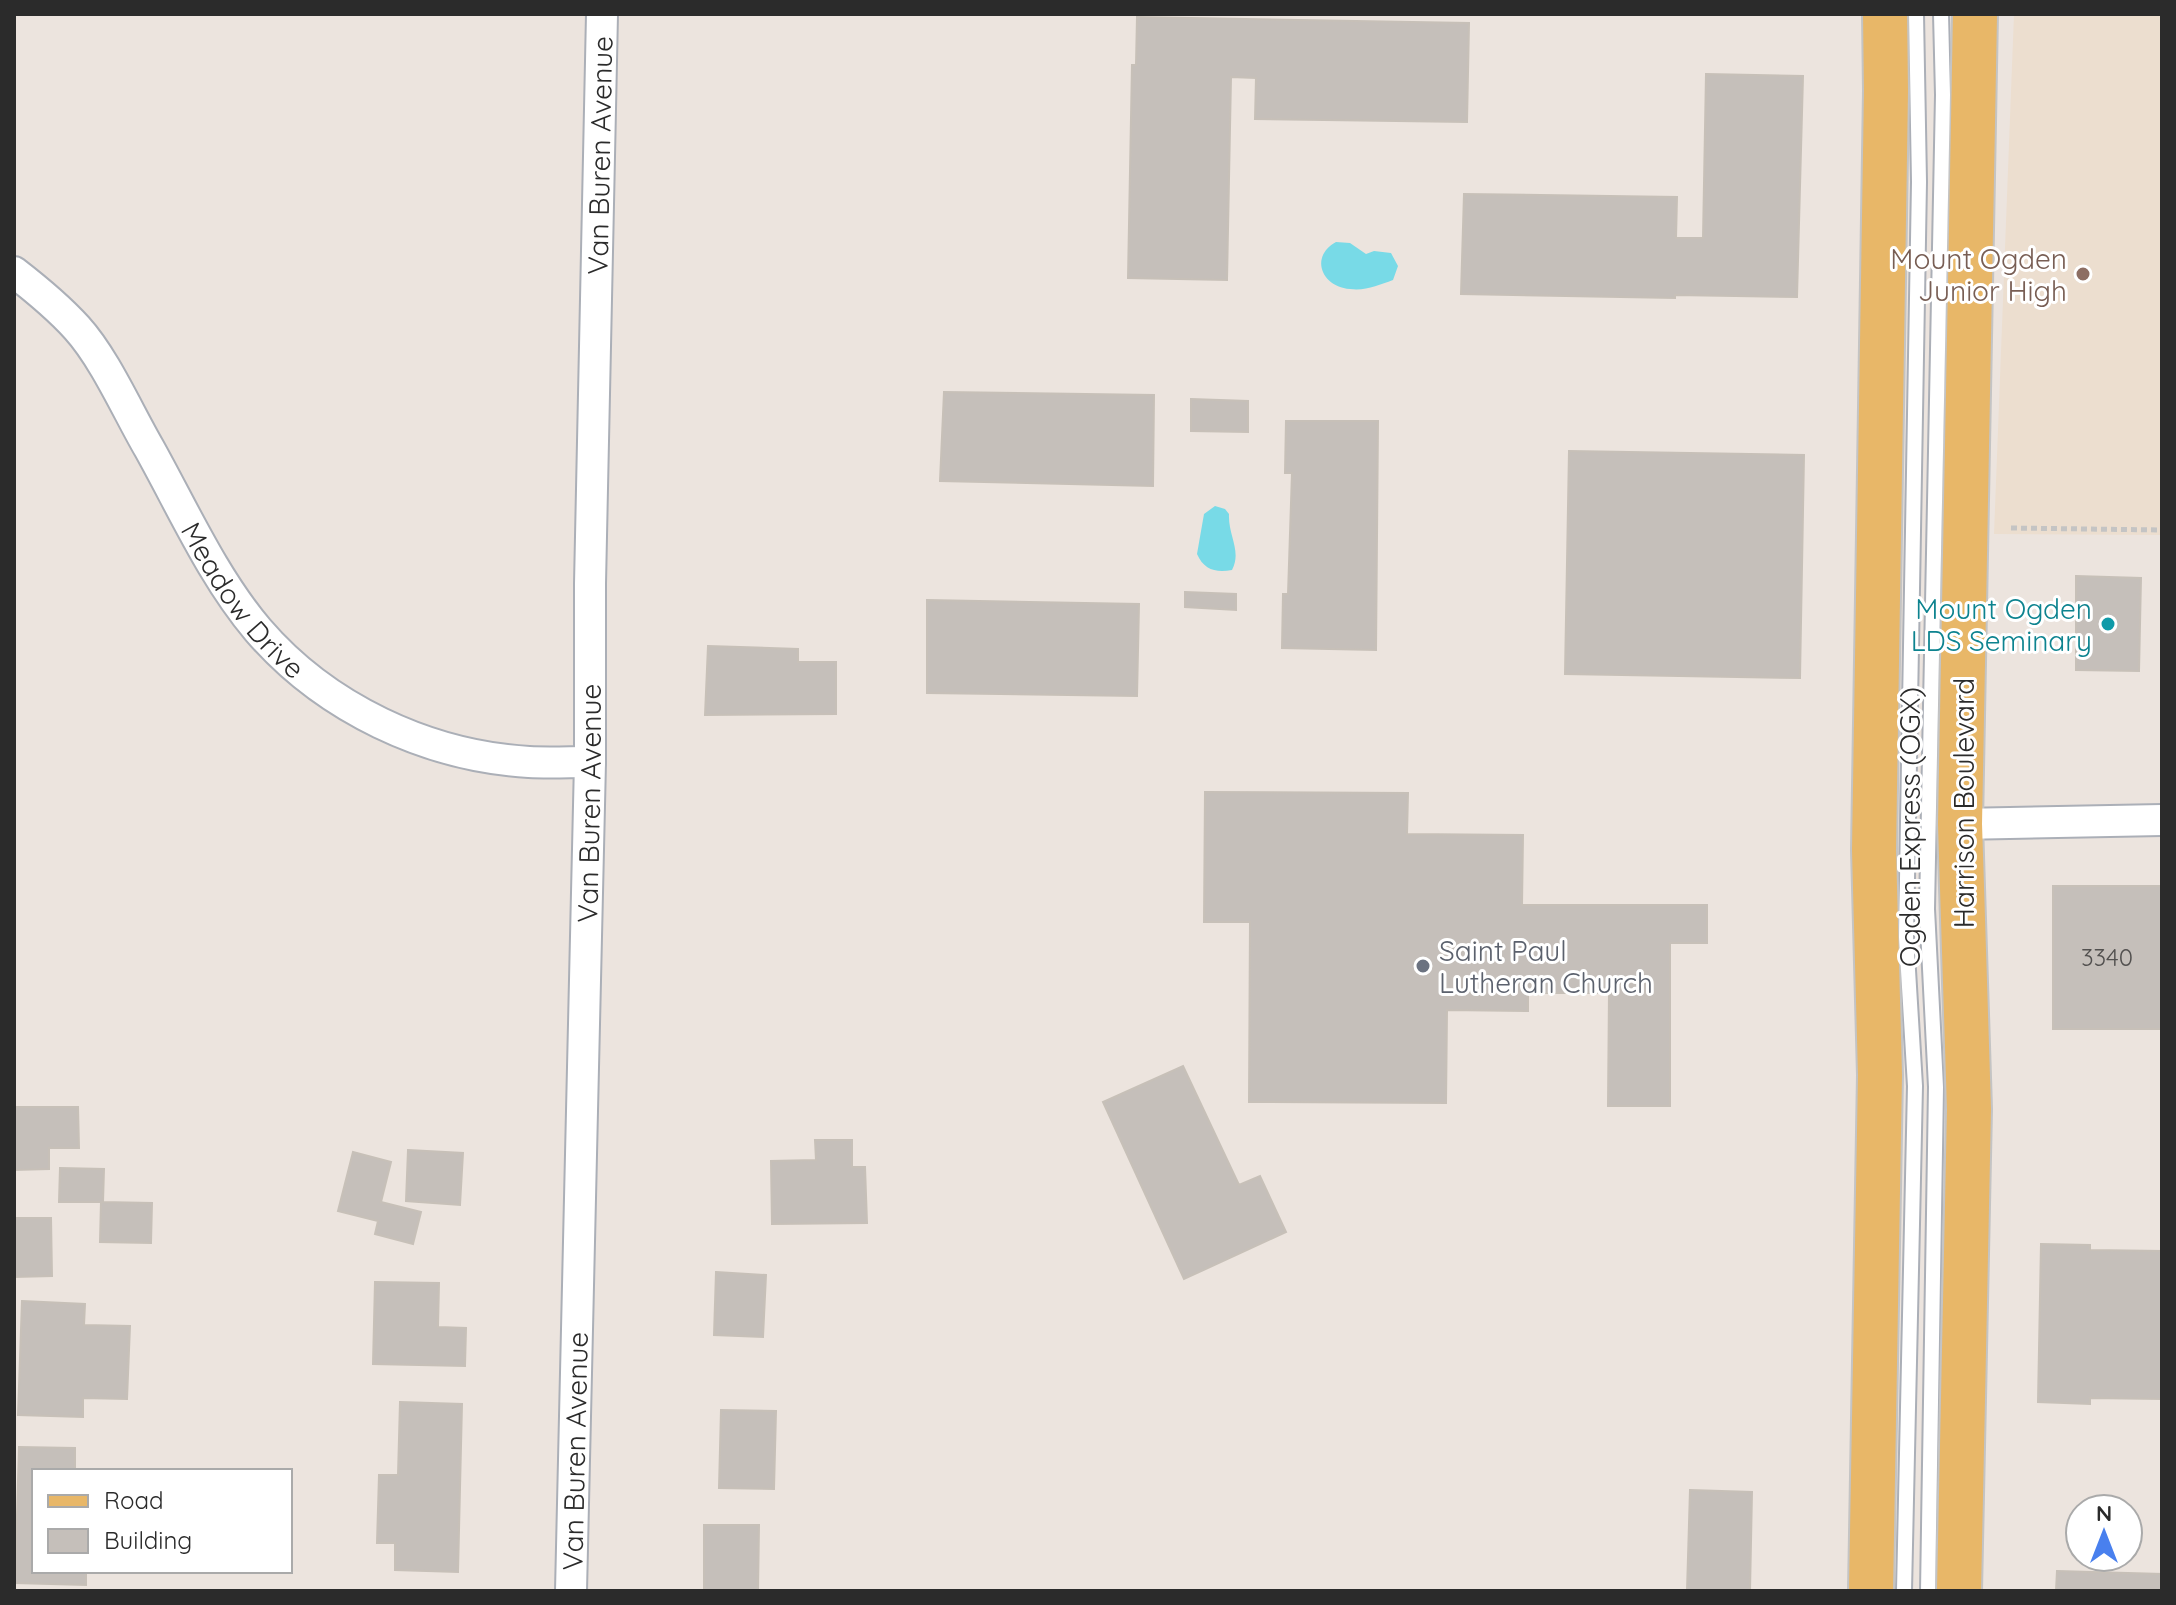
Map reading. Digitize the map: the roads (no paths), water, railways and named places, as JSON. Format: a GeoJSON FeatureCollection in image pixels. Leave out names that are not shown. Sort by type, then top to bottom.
{"type":"FeatureCollection","features":[{"type":"Feature","properties":{"kind":"main road"},"geometry":{"type":"LineString","coordinates":[[1871,1591],[1880,1075],[1874,850],[1885,14]]}},
{"type":"Feature","properties":{"kind":"main road","name":"Harrison Boulevard"},"geometry":{"type":"LineString","coordinates":[[1959,1591],[1969,1109],[1960,824],[1975,14]]}},
{"type":"Feature","properties":{"kind":"street","name":"Van Buren Avenue"},"geometry":{"type":"LineString","coordinates":[[571,1591],[590,762],[590,568],[602,14]]}},
{"type":"Feature","properties":{"kind":"street","name":"Meadow Drive"},"geometry":{"type":"LineString","coordinates":[[14,272],[39,291],[79,330],[221,578],[258,630],[301,672],[350,708],[401,733],[457,750],[527,762],[590,762]]}},
{"type":"Feature","properties":{"kind":"street"},"geometry":{"type":"LineString","coordinates":[[1960,824],[2162,820]]}},
{"type":"Feature","properties":{"kind":"lane","name":"Ogden Express (OGX)"},"geometry":{"type":"LineString","coordinates":[[1904,1591],[1915,1086],[1906,937],[1919,182],[1916,14]]}},
{"type":"Feature","properties":{"kind":"lane","name":"Ogden Express (OGX)"},"geometry":{"type":"LineString","coordinates":[[1928,1591],[1936,1087],[1935,1018],[1928,947],[1927,802],[1943,95],[1941,14]]}},
{"type":"Feature","properties":{"kind":"water"},"geometry":{"type":"Polygon","coordinates":[[[1336,242],[1350,243],[1366,254],[1374,251],[1391,253],[1398,266],[1393,280],[1362,289],[1332,283],[1322,270],[1321,263],[1328,248],[1336,242]]]}},
{"type":"Feature","properties":{"kind":"water"},"geometry":{"type":"Polygon","coordinates":[[[1215,506],[1229,514],[1236,556],[1232,570],[1211,569],[1203,564],[1197,554],[1204,514],[1215,506]]]}},
{"type":"Feature","properties":{"kind":"place","name":"Mount Ogden Junior High"},"geometry":{"type":"Point","coordinates":[2083,274]}},
{"type":"Feature","properties":{"kind":"place","name":"Mount Ogden LDS Seminary"},"geometry":{"type":"Point","coordinates":[2108,624]}},
{"type":"Feature","properties":{"kind":"place","name":"Saint Paul Lutheran Church"},"geometry":{"type":"Point","coordinates":[1423,966]}}]}
